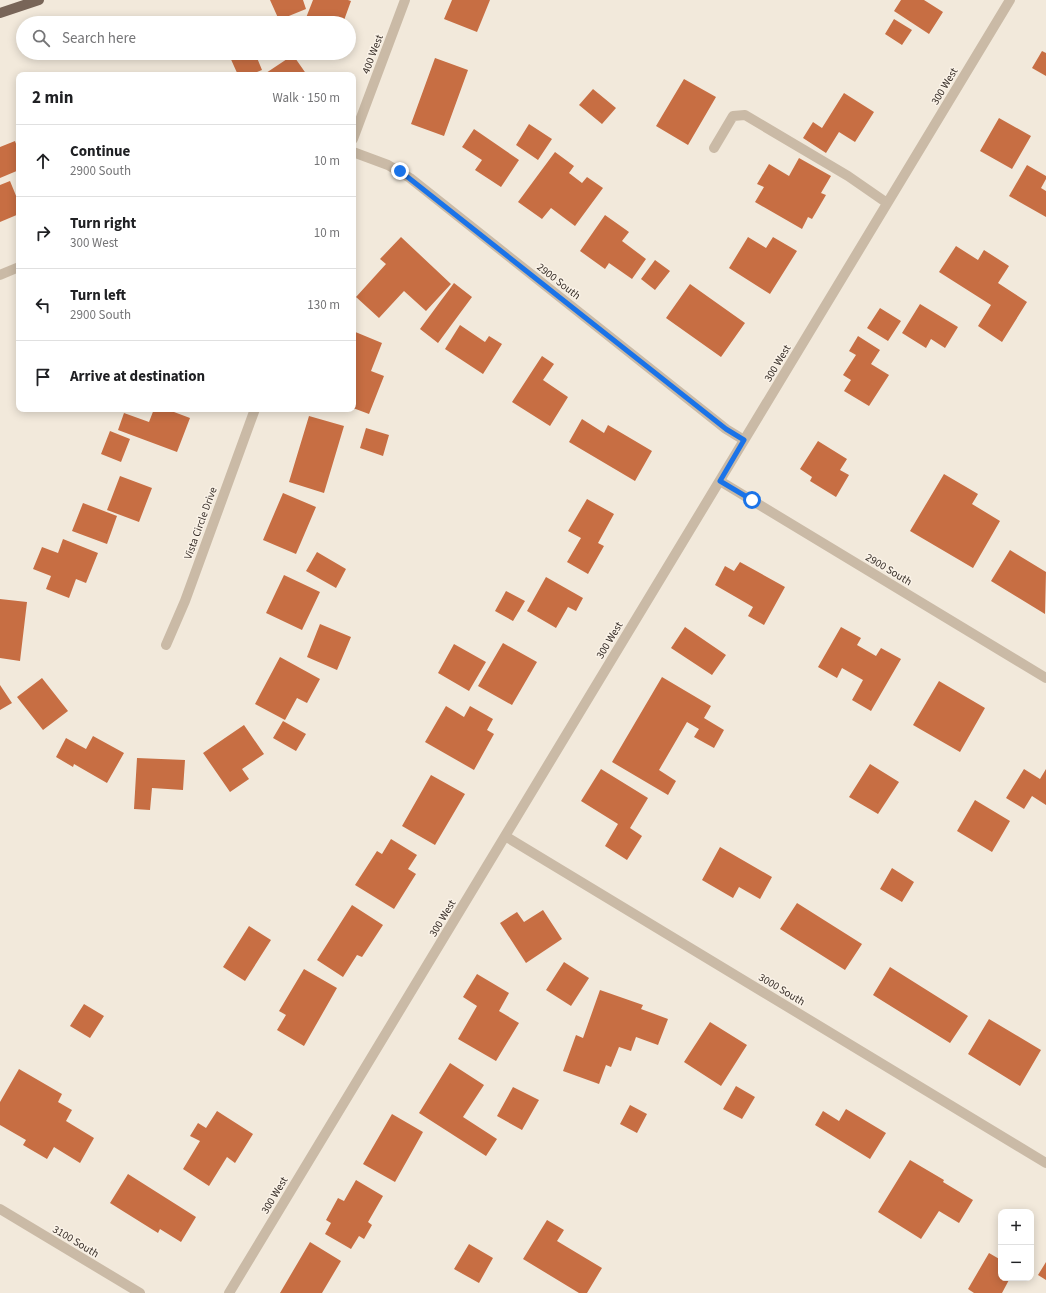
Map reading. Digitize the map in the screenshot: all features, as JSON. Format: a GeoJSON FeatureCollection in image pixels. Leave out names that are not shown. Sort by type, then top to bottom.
{"type":"FeatureCollection","features":[{"type":"Feature","properties":{"kind":"main road"},"geometry":{"type":"LineString","coordinates":[[0,13],[39,0]]}},
{"type":"Feature","properties":{"kind":"street","name":"400 West"},"geometry":{"type":"LineString","coordinates":[[356,131],[405,0]]}},
{"type":"Feature","properties":{"kind":"street","name":"300 West"},"geometry":{"type":"LineString","coordinates":[[229,1293],[1010,0]]}},
{"type":"Feature","properties":{"kind":"street"},"geometry":{"type":"LineString","coordinates":[[714,148],[733,116],[745,115],[848,176],[887,203]]}},
{"type":"Feature","properties":{"kind":"street","name":"2900 South"},"geometry":{"type":"LineString","coordinates":[[356,153],[388,165],[410,178],[726,429],[744,440]]}},
{"type":"Feature","properties":{"kind":"street"},"geometry":{"type":"LineString","coordinates":[[0,275],[16,268]]}},
{"type":"Feature","properties":{"kind":"street","name":"Vista Circle Drive"},"geometry":{"type":"LineString","coordinates":[[166,645],[185,601],[254,412]]}},
{"type":"Feature","properties":{"kind":"street","name":"2900 South"},"geometry":{"type":"LineString","coordinates":[[720,481],[1046,678]]}},
{"type":"Feature","properties":{"kind":"street","name":"3000 South"},"geometry":{"type":"LineString","coordinates":[[505,836],[1046,1163]]}},
{"type":"Feature","properties":{"kind":"street","name":"3100 South"},"geometry":{"type":"LineString","coordinates":[[0,1209],[140,1293]]}},
{"type":"Feature","properties":{"kind":"building"},"geometry":{"type":"Polygon","coordinates":[[[270,0],[303,0],[306,9],[289,16],[277,16],[270,0]]]}},
{"type":"Feature","properties":{"kind":"building"},"geometry":{"type":"Polygon","coordinates":[[[313,0],[351,1],[346,16],[307,16],[313,0]]]}},
{"type":"Feature","properties":{"kind":"building"},"geometry":{"type":"Polygon","coordinates":[[[452,0],[490,0],[477,32],[444,19],[452,0]]]}},
{"type":"Feature","properties":{"kind":"building"},"geometry":{"type":"Polygon","coordinates":[[[901,0],[924,0],[943,12],[929,34],[894,11],[901,0]]]}},
{"type":"Feature","properties":{"kind":"building"},"geometry":{"type":"Polygon","coordinates":[[[894,19],[912,30],[902,45],[885,34],[894,19]]]}},
{"type":"Feature","properties":{"kind":"building"},"geometry":{"type":"Polygon","coordinates":[[[1042,51],[1046,53],[1046,76],[1032,68],[1042,51]]]}},
{"type":"Feature","properties":{"kind":"building"},"geometry":{"type":"Polygon","coordinates":[[[435,58],[468,70],[444,136],[411,124],[435,58]]]}},
{"type":"Feature","properties":{"kind":"building"},"geometry":{"type":"Polygon","coordinates":[[[231,60],[258,60],[262,70],[257,72],[237,72],[231,60]]]}},
{"type":"Feature","properties":{"kind":"building"},"geometry":{"type":"Polygon","coordinates":[[[286,60],[296,60],[305,72],[268,72],[286,60]]]}},
{"type":"Feature","properties":{"kind":"building"},"geometry":{"type":"Polygon","coordinates":[[[684,79],[716,97],[688,145],[656,126],[684,79]]]}},
{"type":"Feature","properties":{"kind":"building"},"geometry":{"type":"Polygon","coordinates":[[[593,89],[616,108],[602,124],[579,105],[593,89]]]}},
{"type":"Feature","properties":{"kind":"building"},"geometry":{"type":"Polygon","coordinates":[[[844,93],[874,112],[855,142],[839,132],[826,153],[803,138],[813,122],[822,128],[844,93]]]}},
{"type":"Feature","properties":{"kind":"building"},"geometry":{"type":"Polygon","coordinates":[[[999,118],[1031,136],[1012,169],[980,151],[999,118]]]}},
{"type":"Feature","properties":{"kind":"building"},"geometry":{"type":"Polygon","coordinates":[[[529,124],[552,139],[538,160],[516,145],[529,124]]]}},
{"type":"Feature","properties":{"kind":"building"},"geometry":{"type":"Polygon","coordinates":[[[474,129],[519,160],[501,187],[475,170],[482,160],[462,147],[474,129]]]}},
{"type":"Feature","properties":{"kind":"building"},"geometry":{"type":"Polygon","coordinates":[[[15,141],[16,144],[16,171],[0,178],[0,147],[15,141]]]}},
{"type":"Feature","properties":{"kind":"building"},"geometry":{"type":"Polygon","coordinates":[[[555,152],[574,166],[569,173],[582,183],[587,177],[603,188],[575,226],[551,208],[542,219],[518,202],[555,152]]]}},
{"type":"Feature","properties":{"kind":"building"},"geometry":{"type":"Polygon","coordinates":[[[799,158],[831,176],[821,193],[826,195],[812,219],[808,217],[802,229],[755,202],[764,187],[757,184],[769,164],[789,176],[799,158]]]}},
{"type":"Feature","properties":{"kind":"building"},"geometry":{"type":"Polygon","coordinates":[[[1027,165],[1046,176],[1041,188],[1046,191],[1046,217],[1009,196],[1027,165]]]}},
{"type":"Feature","properties":{"kind":"building"},"geometry":{"type":"Polygon","coordinates":[[[10,181],[16,196],[16,215],[0,222],[0,185],[10,181]]]}},
{"type":"Feature","properties":{"kind":"building"},"geometry":{"type":"Polygon","coordinates":[[[605,215],[629,232],[622,241],[646,259],[632,279],[609,263],[605,269],[580,251],[605,215]]]}},
{"type":"Feature","properties":{"kind":"building"},"geometry":{"type":"Polygon","coordinates":[[[401,237],[451,284],[426,311],[404,291],[379,318],[356,297],[386,264],[380,259],[401,237]]]}},
{"type":"Feature","properties":{"kind":"building"},"geometry":{"type":"Polygon","coordinates":[[[748,237],[766,248],[773,237],[797,251],[770,294],[729,268],[748,237]]]}},
{"type":"Feature","properties":{"kind":"building"},"geometry":{"type":"Polygon","coordinates":[[[956,246],[978,260],[984,250],[1009,266],[998,283],[1027,302],[1002,342],[978,326],[991,305],[939,272],[956,246]]]}},
{"type":"Feature","properties":{"kind":"building"},"geometry":{"type":"Polygon","coordinates":[[[655,260],[670,271],[655,290],[641,279],[655,260]]]}},
{"type":"Feature","properties":{"kind":"building"},"geometry":{"type":"Polygon","coordinates":[[[454,283],[472,297],[438,343],[420,329],[454,283]]]}},
{"type":"Feature","properties":{"kind":"building"},"geometry":{"type":"Polygon","coordinates":[[[690,284],[745,323],[721,357],[666,318],[690,284]]]}},
{"type":"Feature","properties":{"kind":"building"},"geometry":{"type":"Polygon","coordinates":[[[920,304],[958,327],[945,348],[931,339],[926,348],[902,333],[920,304]]]}},
{"type":"Feature","properties":{"kind":"building"},"geometry":{"type":"Polygon","coordinates":[[[880,308],[901,321],[888,341],[867,328],[880,308]]]}},
{"type":"Feature","properties":{"kind":"building"},"geometry":{"type":"Polygon","coordinates":[[[460,325],[485,342],[489,336],[502,344],[483,374],[445,349],[460,325]]]}},
{"type":"Feature","properties":{"kind":"building"},"geometry":{"type":"Polygon","coordinates":[[[356,332],[382,343],[371,371],[384,376],[369,414],[356,409],[356,332]]]}},
{"type":"Feature","properties":{"kind":"building"},"geometry":{"type":"Polygon","coordinates":[[[858,336],[880,350],[871,364],[889,375],[869,406],[844,391],[851,380],[843,375],[856,355],[849,351],[858,336]]]}},
{"type":"Feature","properties":{"kind":"building"},"geometry":{"type":"Polygon","coordinates":[[[542,356],[554,364],[543,380],[568,397],[550,426],[512,402],[542,356]]]}},
{"type":"Feature","properties":{"kind":"building"},"geometry":{"type":"Polygon","coordinates":[[[153,412],[174,412],[190,418],[177,452],[118,430],[124,413],[149,422],[153,412]]]}},
{"type":"Feature","properties":{"kind":"building"},"geometry":{"type":"Polygon","coordinates":[[[309,416],[344,426],[324,493],[289,482],[309,416]]]}},
{"type":"Feature","properties":{"kind":"building"},"geometry":{"type":"Polygon","coordinates":[[[582,419],[604,433],[608,425],[652,451],[635,481],[569,442],[582,419]]]}},
{"type":"Feature","properties":{"kind":"building"},"geometry":{"type":"Polygon","coordinates":[[[366,428],[389,435],[383,456],[360,448],[366,428]]]}},
{"type":"Feature","properties":{"kind":"building"},"geometry":{"type":"Polygon","coordinates":[[[110,431],[130,439],[121,462],[101,454],[110,431]]]}},
{"type":"Feature","properties":{"kind":"building"},"geometry":{"type":"Polygon","coordinates":[[[818,441],[847,459],[840,470],[849,475],[836,497],[810,481],[812,477],[800,469],[818,441]]]}},
{"type":"Feature","properties":{"kind":"building"},"geometry":{"type":"Polygon","coordinates":[[[944,474],[978,494],[972,504],[1000,521],[973,568],[910,531],[944,474]]]}},
{"type":"Feature","properties":{"kind":"building"},"geometry":{"type":"Polygon","coordinates":[[[120,476],[152,488],[139,522],[107,510],[120,476]]]}},
{"type":"Feature","properties":{"kind":"building"},"geometry":{"type":"Polygon","coordinates":[[[283,493],[316,507],[296,554],[263,540],[283,493]]]}},
{"type":"Feature","properties":{"kind":"building"},"geometry":{"type":"Polygon","coordinates":[[[587,499],[614,514],[598,543],[604,546],[588,574],[567,562],[581,538],[568,531],[587,499]]]}},
{"type":"Feature","properties":{"kind":"building"},"geometry":{"type":"Polygon","coordinates":[[[83,503],[117,516],[107,544],[72,531],[83,503]]]}},
{"type":"Feature","properties":{"kind":"building"},"geometry":{"type":"Polygon","coordinates":[[[63,539],[98,553],[86,583],[76,579],[69,598],[46,589],[51,576],[33,569],[42,547],[58,553],[63,539]]]}},
{"type":"Feature","properties":{"kind":"building"},"geometry":{"type":"Polygon","coordinates":[[[1010,550],[1046,572],[1045,614],[991,581],[1010,550]]]}},
{"type":"Feature","properties":{"kind":"building"},"geometry":{"type":"Polygon","coordinates":[[[317,552],[346,569],[336,588],[306,571],[317,552]]]}},
{"type":"Feature","properties":{"kind":"building"},"geometry":{"type":"Polygon","coordinates":[[[740,562],[785,587],[764,625],[748,616],[753,607],[715,585],[725,566],[734,571],[740,562]]]}},
{"type":"Feature","properties":{"kind":"building"},"geometry":{"type":"Polygon","coordinates":[[[284,575],[320,592],[302,630],[266,613],[284,575]]]}},
{"type":"Feature","properties":{"kind":"building"},"geometry":{"type":"Polygon","coordinates":[[[546,577],[583,598],[576,611],[568,607],[556,628],[527,611],[546,577]]]}},
{"type":"Feature","properties":{"kind":"building"},"geometry":{"type":"Polygon","coordinates":[[[506,591],[525,601],[513,621],[495,611],[506,591]]]}},
{"type":"Feature","properties":{"kind":"building"},"geometry":{"type":"Polygon","coordinates":[[[0,599],[27,602],[20,661],[0,658],[0,599]]]}},
{"type":"Feature","properties":{"kind":"building"},"geometry":{"type":"Polygon","coordinates":[[[320,624],[351,637],[337,670],[307,657],[320,624]]]}},
{"type":"Feature","properties":{"kind":"building"},"geometry":{"type":"Polygon","coordinates":[[[685,627],[726,655],[712,675],[671,648],[685,627]]]}},
{"type":"Feature","properties":{"kind":"building"},"geometry":{"type":"Polygon","coordinates":[[[841,627],[861,638],[857,645],[876,656],[881,648],[901,659],[871,711],[852,700],[863,680],[842,668],[837,678],[818,667],[841,627]]]}},
{"type":"Feature","properties":{"kind":"building"},"geometry":{"type":"Polygon","coordinates":[[[503,643],[537,662],[512,705],[478,686],[503,643]]]}},
{"type":"Feature","properties":{"kind":"building"},"geometry":{"type":"Polygon","coordinates":[[[454,644],[486,662],[469,691],[438,673],[454,644]]]}},
{"type":"Feature","properties":{"kind":"building"},"geometry":{"type":"Polygon","coordinates":[[[280,657],[320,679],[307,703],[297,698],[285,720],[255,704],[280,657]]]}},
{"type":"Feature","properties":{"kind":"building"},"geometry":{"type":"Polygon","coordinates":[[[662,677],[711,706],[704,718],[724,730],[714,748],[694,737],[699,729],[687,722],[659,770],[676,781],[668,795],[612,762],[662,677]]]}},
{"type":"Feature","properties":{"kind":"building"},"geometry":{"type":"Polygon","coordinates":[[[42,678],[68,711],[43,730],[17,697],[42,678]]]}},
{"type":"Feature","properties":{"kind":"building"},"geometry":{"type":"Polygon","coordinates":[[[939,681],[985,708],[960,752],[913,725],[939,681]]]}},
{"type":"Feature","properties":{"kind":"building"},"geometry":{"type":"Polygon","coordinates":[[[0,685],[12,703],[0,710],[0,685]]]}},
{"type":"Feature","properties":{"kind":"building"},"geometry":{"type":"Polygon","coordinates":[[[446,706],[464,717],[470,706],[493,719],[487,730],[494,734],[474,770],[425,742],[446,706]]]}},
{"type":"Feature","properties":{"kind":"building"},"geometry":{"type":"Polygon","coordinates":[[[283,721],[306,734],[296,751],[273,738],[283,721]]]}},
{"type":"Feature","properties":{"kind":"building"},"geometry":{"type":"Polygon","coordinates":[[[244,725],[264,754],[242,769],[249,779],[230,792],[203,753],[244,725]]]}},
{"type":"Feature","properties":{"kind":"building"},"geometry":{"type":"Polygon","coordinates":[[[93,736],[124,753],[107,783],[74,764],[73,767],[56,757],[66,738],[86,749],[93,736]]]}},
{"type":"Feature","properties":{"kind":"building"},"geometry":{"type":"Polygon","coordinates":[[[137,758],[185,760],[183,790],[152,788],[150,810],[134,809],[137,758]]]}},
{"type":"Feature","properties":{"kind":"building"},"geometry":{"type":"Polygon","coordinates":[[[870,764],[899,782],[878,814],[849,797],[870,764]]]}},
{"type":"Feature","properties":{"kind":"building"},"geometry":{"type":"Polygon","coordinates":[[[601,769],[648,798],[630,828],[642,836],[627,860],[605,846],[618,824],[581,801],[601,769]]]}},
{"type":"Feature","properties":{"kind":"building"},"geometry":{"type":"Polygon","coordinates":[[[1024,769],[1040,779],[1046,769],[1046,805],[1032,796],[1024,809],[1006,798],[1024,769]]]}},
{"type":"Feature","properties":{"kind":"building"},"geometry":{"type":"Polygon","coordinates":[[[431,775],[465,794],[435,845],[402,826],[431,775]]]}},
{"type":"Feature","properties":{"kind":"building"},"geometry":{"type":"Polygon","coordinates":[[[975,800],[1010,821],[992,852],[957,831],[975,800]]]}},
{"type":"Feature","properties":{"kind":"building"},"geometry":{"type":"Polygon","coordinates":[[[391,839],[417,855],[408,869],[416,874],[394,909],[355,885],[377,851],[382,854],[391,839]]]}},
{"type":"Feature","properties":{"kind":"building"},"geometry":{"type":"Polygon","coordinates":[[[720,847],[772,877],[760,899],[739,887],[733,898],[702,880],[720,847]]]}},
{"type":"Feature","properties":{"kind":"building"},"geometry":{"type":"Polygon","coordinates":[[[892,868],[914,882],[902,902],[880,889],[892,868]]]}},
{"type":"Feature","properties":{"kind":"building"},"geometry":{"type":"Polygon","coordinates":[[[797,903],[862,944],[845,970],[780,929],[797,903]]]}},
{"type":"Feature","properties":{"kind":"building"},"geometry":{"type":"Polygon","coordinates":[[[352,905],[383,925],[362,957],[357,955],[343,977],[317,960],[352,905]]]}},
{"type":"Feature","properties":{"kind":"building"},"geometry":{"type":"Polygon","coordinates":[[[543,910],[562,939],[526,963],[500,923],[517,912],[524,922],[543,910]]]}},
{"type":"Feature","properties":{"kind":"building"},"geometry":{"type":"Polygon","coordinates":[[[249,926],[271,940],[245,981],[223,967],[249,926]]]}},
{"type":"Feature","properties":{"kind":"building"},"geometry":{"type":"Polygon","coordinates":[[[564,962],[589,978],[571,1006],[546,990],[564,962]]]}},
{"type":"Feature","properties":{"kind":"building"},"geometry":{"type":"Polygon","coordinates":[[[890,967],[968,1016],[950,1043],[873,995],[890,967]]]}},
{"type":"Feature","properties":{"kind":"building"},"geometry":{"type":"Polygon","coordinates":[[[304,969],[337,988],[304,1046],[277,1030],[286,1015],[279,1011],[304,969]]]}},
{"type":"Feature","properties":{"kind":"building"},"geometry":{"type":"Polygon","coordinates":[[[477,974],[509,993],[499,1011],[519,1023],[496,1061],[458,1039],[477,1006],[463,997],[477,974]]]}},
{"type":"Feature","properties":{"kind":"building"},"geometry":{"type":"Polygon","coordinates":[[[600,990],[643,1005],[641,1009],[668,1019],[658,1045],[636,1037],[631,1051],[619,1047],[611,1067],[606,1065],[599,1084],[563,1071],[576,1035],[583,1038],[600,990]]]}},
{"type":"Feature","properties":{"kind":"building"},"geometry":{"type":"Polygon","coordinates":[[[84,1004],[104,1016],[90,1038],[70,1026],[84,1004]]]}},
{"type":"Feature","properties":{"kind":"building"},"geometry":{"type":"Polygon","coordinates":[[[989,1019],[1041,1050],[1020,1086],[968,1054],[989,1019]]]}},
{"type":"Feature","properties":{"kind":"building"},"geometry":{"type":"Polygon","coordinates":[[[710,1022],[747,1045],[721,1086],[684,1062],[710,1022]]]}},
{"type":"Feature","properties":{"kind":"building"},"geometry":{"type":"Polygon","coordinates":[[[450,1063],[484,1085],[463,1117],[497,1139],[486,1156],[419,1113],[450,1063]]]}},
{"type":"Feature","properties":{"kind":"building"},"geometry":{"type":"Polygon","coordinates":[[[19,1069],[62,1094],[58,1102],[72,1110],[66,1121],[94,1138],[80,1163],[54,1147],[47,1159],[23,1145],[26,1140],[0,1125],[0,1102],[19,1069]]]}},
{"type":"Feature","properties":{"kind":"building"},"geometry":{"type":"Polygon","coordinates":[[[736,1086],[755,1097],[742,1119],[723,1109],[736,1086]]]}},
{"type":"Feature","properties":{"kind":"building"},"geometry":{"type":"Polygon","coordinates":[[[513,1087],[539,1100],[522,1130],[497,1116],[513,1087]]]}},
{"type":"Feature","properties":{"kind":"building"},"geometry":{"type":"Polygon","coordinates":[[[630,1105],[647,1114],[637,1133],[620,1124],[630,1105]]]}},
{"type":"Feature","properties":{"kind":"building"},"geometry":{"type":"Polygon","coordinates":[[[846,1109],[886,1133],[870,1159],[815,1125],[823,1111],[839,1121],[846,1109]]]}},
{"type":"Feature","properties":{"kind":"building"},"geometry":{"type":"Polygon","coordinates":[[[217,1111],[253,1134],[235,1163],[227,1157],[209,1186],[183,1169],[200,1141],[190,1136],[198,1123],[206,1128],[217,1111]]]}},
{"type":"Feature","properties":{"kind":"building"},"geometry":{"type":"Polygon","coordinates":[[[392,1114],[423,1132],[395,1182],[363,1164],[392,1114]]]}},
{"type":"Feature","properties":{"kind":"building"},"geometry":{"type":"Polygon","coordinates":[[[910,1160],[944,1180],[943,1182],[973,1200],[959,1223],[939,1211],[921,1239],[878,1212],[910,1160]]]}},
{"type":"Feature","properties":{"kind":"building"},"geometry":{"type":"Polygon","coordinates":[[[128,1174],[196,1217],[181,1242],[160,1229],[158,1233],[110,1203],[128,1174]]]}},
{"type":"Feature","properties":{"kind":"building"},"geometry":{"type":"Polygon","coordinates":[[[356,1180],[383,1196],[368,1222],[372,1225],[364,1239],[359,1236],[351,1249],[325,1234],[331,1223],[326,1220],[338,1198],[344,1201],[356,1180]]]}},
{"type":"Feature","properties":{"kind":"building"},"geometry":{"type":"Polygon","coordinates":[[[547,1220],[564,1230],[557,1241],[602,1268],[587,1293],[579,1293],[523,1259],[547,1220]]]}},
{"type":"Feature","properties":{"kind":"building"},"geometry":{"type":"Polygon","coordinates":[[[310,1242],[341,1261],[322,1293],[280,1293],[310,1242]]]}},
{"type":"Feature","properties":{"kind":"building"},"geometry":{"type":"Polygon","coordinates":[[[469,1244],[493,1258],[479,1283],[454,1269],[469,1244]]]}},
{"type":"Feature","properties":{"kind":"building"},"geometry":{"type":"Polygon","coordinates":[[[989,1253],[998,1258],[998,1281],[1008,1281],[1002,1293],[974,1293],[968,1289],[989,1253]]]}},
{"type":"Feature","properties":{"kind":"building"},"geometry":{"type":"Polygon","coordinates":[[[1046,1262],[1046,1280],[1038,1275],[1046,1262]]]}},
{"type":"Feature","properties":{"kind":"route"},"geometry":{"type":"LineString","coordinates":[[400,171],[726,429],[744,440],[720,481],[752,500]]}}]}
